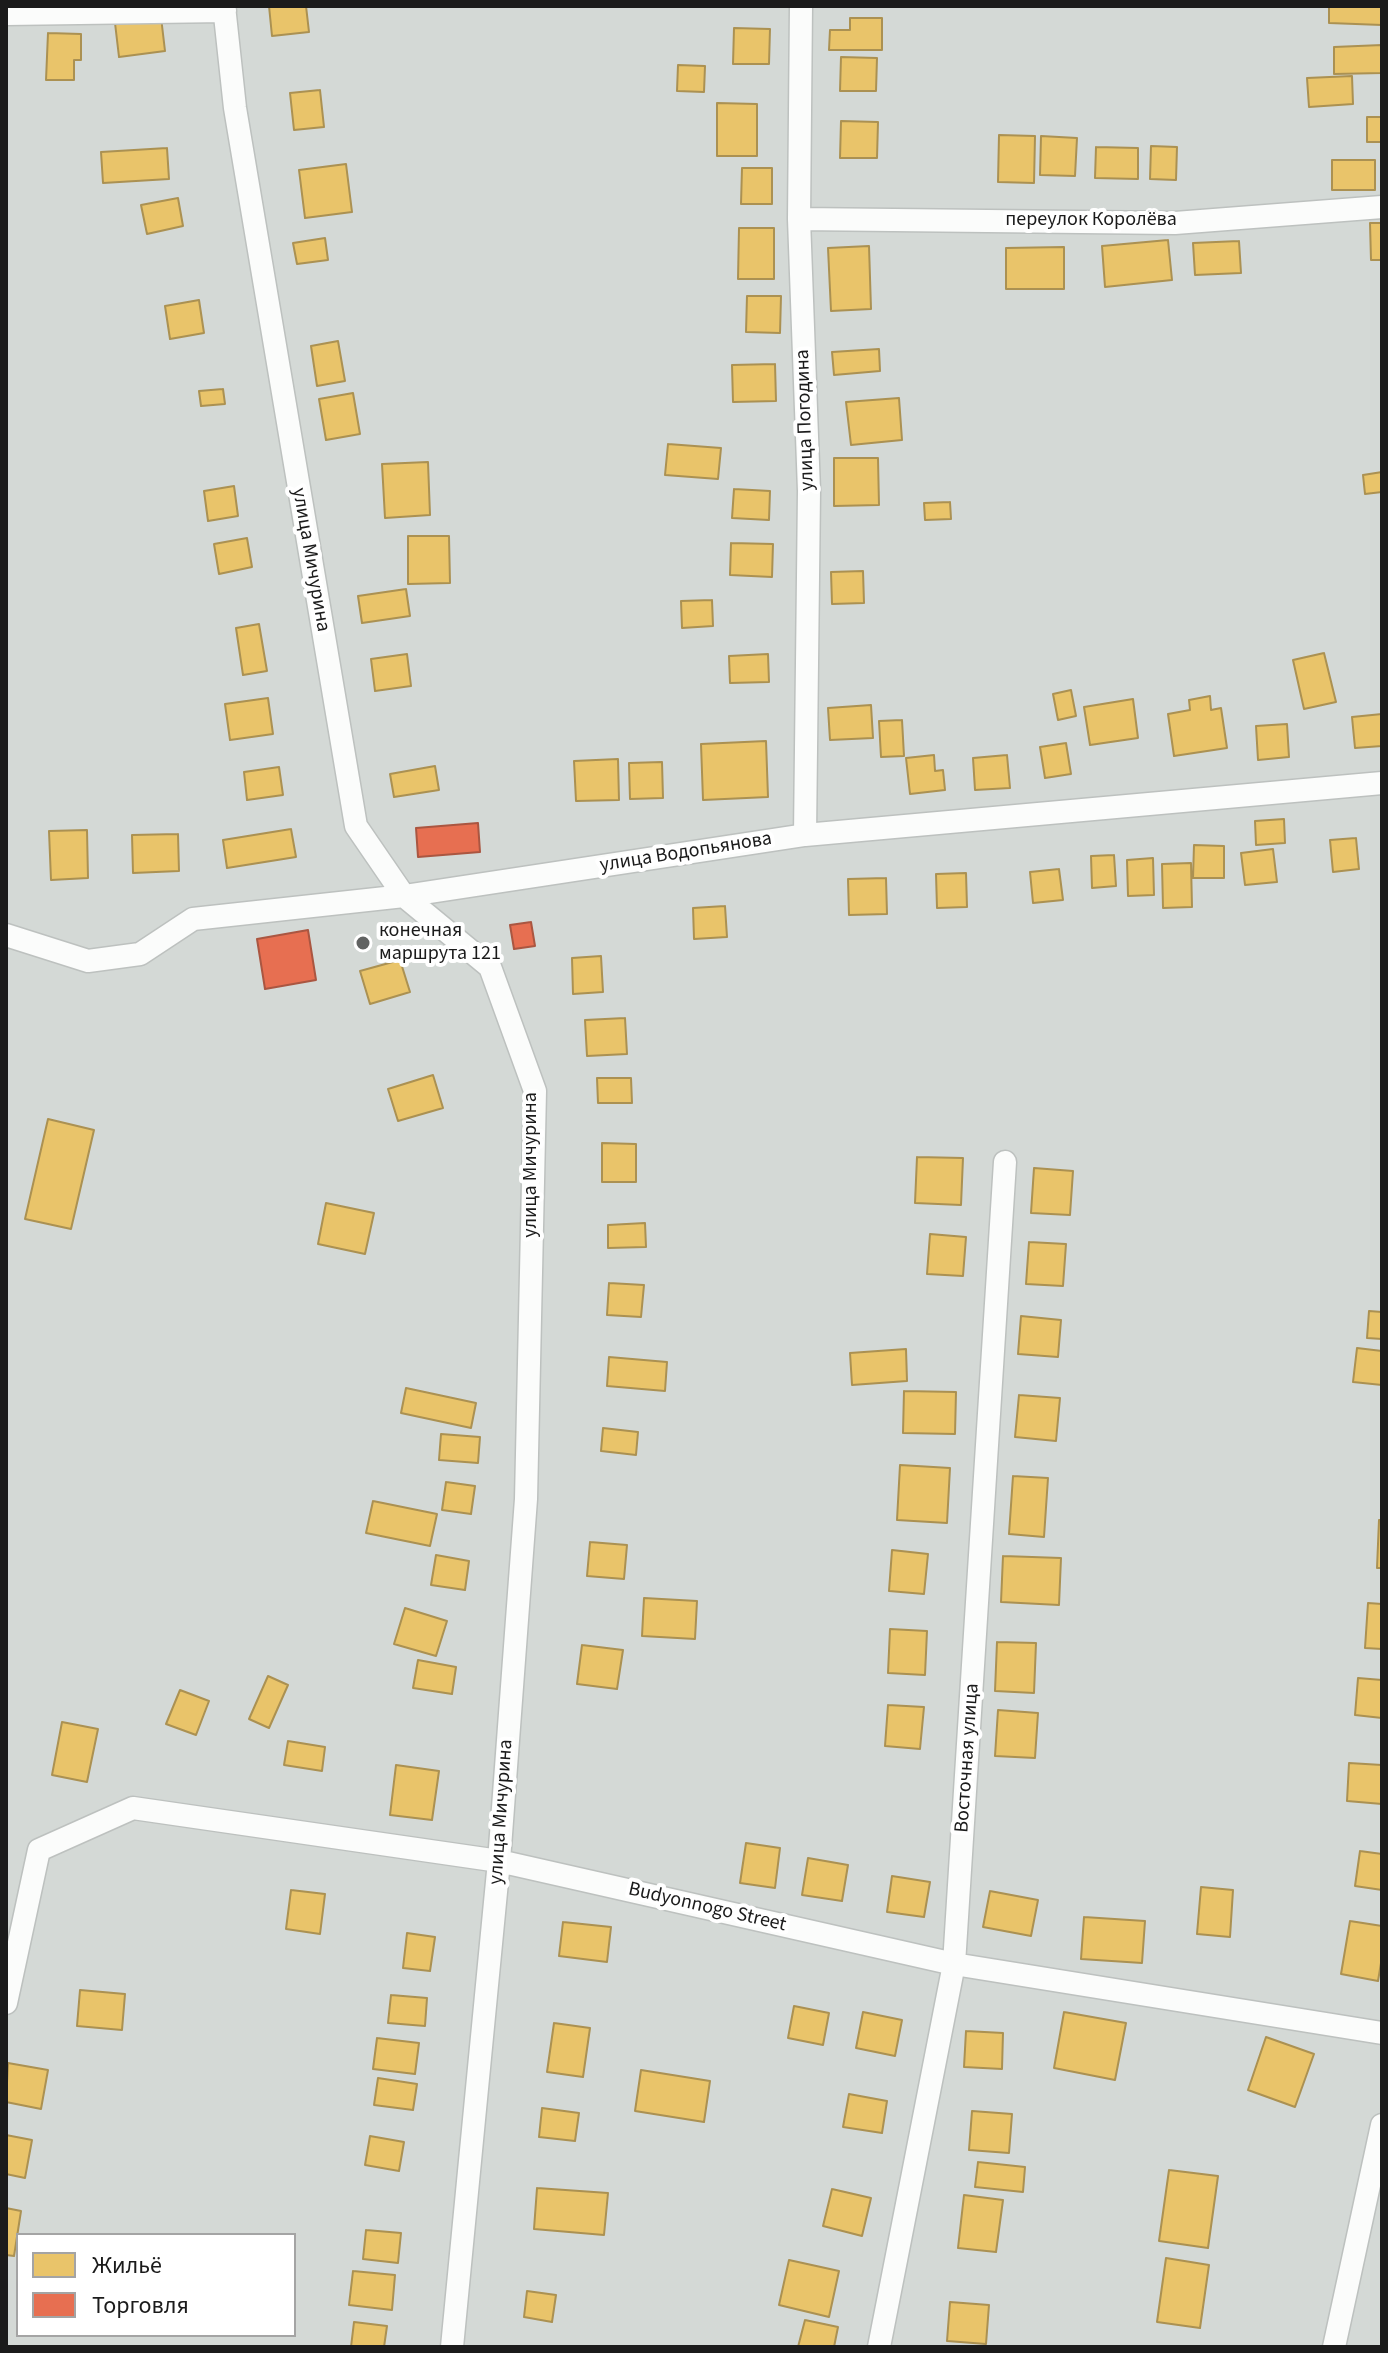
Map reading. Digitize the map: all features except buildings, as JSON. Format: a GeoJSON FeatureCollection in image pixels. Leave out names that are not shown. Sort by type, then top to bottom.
{"type":"FeatureCollection","features":[{"type":"Feature","properties":{"kind":"street","name":"улица Погодина"},"geometry":{"type":"LineString","coordinates":[[801,6],[799,219],[809,491],[805,835]]}},
{"type":"Feature","properties":{"kind":"street"},"geometry":{"type":"LineString","coordinates":[[6,14],[224,9]]}},
{"type":"Feature","properties":{"kind":"street","name":"улица Мичурина"},"geometry":{"type":"LineString","coordinates":[[224,9],[240,138],[356,826],[404,896],[490,967],[535,1091],[526,1499],[499,1861],[452,2347]]}},
{"type":"Feature","properties":{"kind":"street","name":"переулок Королёва"},"geometry":{"type":"LineString","coordinates":[[799,219],[1175,223],[1382,207]]}},
{"type":"Feature","properties":{"kind":"street","name":"улица Водопьянова"},"geometry":{"type":"LineString","coordinates":[[6,935],[88,961],[140,954],[193,919],[404,896],[805,835],[1382,783]]}},
{"type":"Feature","properties":{"kind":"street","name":"Восточная улица"},"geometry":{"type":"LineString","coordinates":[[879,2347],[954,1964],[1005,1162]]}},
{"type":"Feature","properties":{"kind":"street","name":"Budyonnogo Street"},"geometry":{"type":"LineString","coordinates":[[6,2003],[39,1850],[133,1808],[499,1861],[954,1964],[1382,2033]]}},
{"type":"Feature","properties":{"kind":"street"},"geometry":{"type":"LineString","coordinates":[[1334,2347],[1382,2125]]}},
{"type":"Feature","properties":{"kind":"shaded area"},"geometry":{"type":"Polygon","coordinates":[[[6,6],[1382,6],[1382,2347],[6,2347],[6,6]]]}},
{"type":"Feature","properties":{"kind":"place","name":"конечная маршрута 121"},"geometry":{"type":"Point","coordinates":[363,943]}}]}
